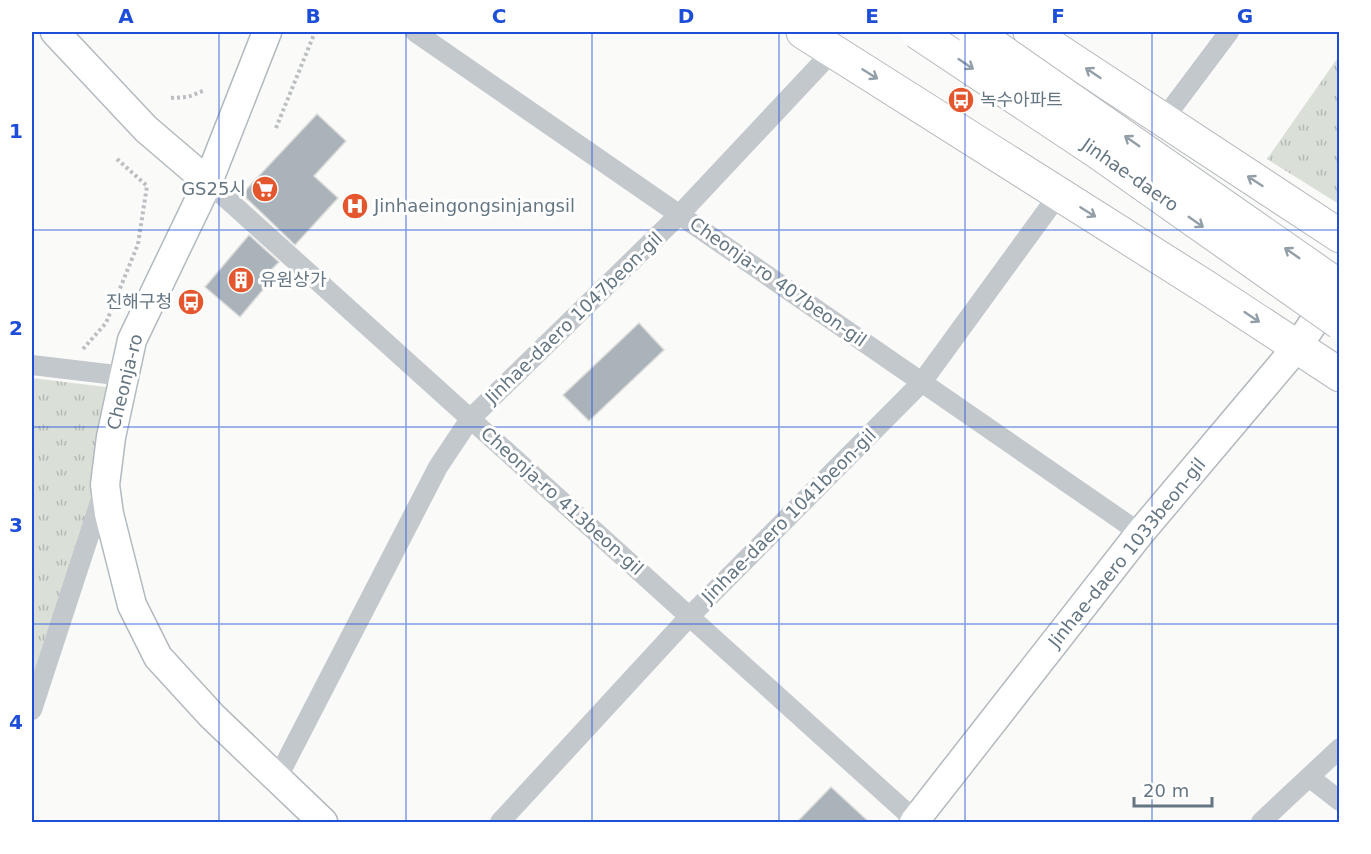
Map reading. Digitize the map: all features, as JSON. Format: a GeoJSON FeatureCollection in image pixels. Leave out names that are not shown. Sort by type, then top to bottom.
{"type":"FeatureCollection","features":[{"type":"Feature","properties":{"kind":"highway"},"geometry":{"type":"LineString","coordinates":[[803,32],[1340,375]]}},
{"type":"Feature","properties":{"kind":"highway","name":"Jinhae-daero"},"geometry":{"type":"LineString","coordinates":[[917,32],[1096,151],[1340,323]]}},
{"type":"Feature","properties":{"kind":"highway","name":"Jinhae-daero"},"geometry":{"type":"LineString","coordinates":[[974,32],[1340,286]]}},
{"type":"Feature","properties":{"kind":"highway"},"geometry":{"type":"LineString","coordinates":[[1030,32],[1340,236]]}},
{"type":"Feature","properties":{"kind":"main road"},"geometry":{"type":"LineString","coordinates":[[55,32],[146,129],[208,182]]}},
{"type":"Feature","properties":{"kind":"main road","name":"Cheonja-ro"},"geometry":{"type":"LineString","coordinates":[[105,485],[111,437],[132,339],[208,182],[267,32]]}},
{"type":"Feature","properties":{"kind":"main road","name":"Jinhae-daero 1033beon-gil"},"geometry":{"type":"LineString","coordinates":[[916,822],[1140,532],[1297,347],[1340,286]]}},
{"type":"Feature","properties":{"kind":"main road"},"geometry":{"type":"LineString","coordinates":[[105,485],[132,605],[158,657],[212,716],[324,822]]}},
{"type":"Feature","properties":{"kind":"street","name":"Cheonja-ro 407beon-gil"},"geometry":{"type":"LineString","coordinates":[[415,32],[1140,532]]}},
{"type":"Feature","properties":{"kind":"street"},"geometry":{"type":"LineString","coordinates":[[1163,120],[1229,32]]}},
{"type":"Feature","properties":{"kind":"street","name":"Jinhae-daero 1047beon-gil"},"geometry":{"type":"LineString","coordinates":[[278,777],[438,467],[470,419],[680,214],[833,51]]}},
{"type":"Feature","properties":{"kind":"street","name":"Cheonja-ro 413beon-gil"},"geometry":{"type":"LineString","coordinates":[[208,182],[916,822]]}},
{"type":"Feature","properties":{"kind":"street","name":"Jinhae-daero 1041beon-gil"},"geometry":{"type":"LineString","coordinates":[[500,822],[689,617],[922,382],[1059,194]]}},
{"type":"Feature","properties":{"kind":"street"},"geometry":{"type":"LineString","coordinates":[[32,365],[124,376]]}},
{"type":"Feature","properties":{"kind":"street","name":"Cheonja-ro"},"geometry":{"type":"LineString","coordinates":[[32,710],[105,485]]}},
{"type":"Feature","properties":{"kind":"street"},"geometry":{"type":"LineString","coordinates":[[1261,822],[1340,748]]}},
{"type":"Feature","properties":{"kind":"street"},"geometry":{"type":"LineString","coordinates":[[1309,777],[1340,801]]}},
{"type":"Feature","properties":{"kind":"path"},"geometry":{"type":"LineString","coordinates":[[276,128],[315,32]]}},
{"type":"Feature","properties":{"kind":"path"},"geometry":{"type":"LineString","coordinates":[[171,98],[188,97],[205,90]]}},
{"type":"Feature","properties":{"kind":"path"},"geometry":{"type":"LineString","coordinates":[[64,369],[106,323],[138,244],[147,186],[117,159]]}},
{"type":"Feature","properties":{"kind":"green space"},"geometry":{"type":"Polygon","coordinates":[[[1339,56],[1339,204],[1267,159],[1339,56]]]}},
{"type":"Feature","properties":{"kind":"green space"},"geometry":{"type":"Polygon","coordinates":[[[32,378],[122,389],[32,724],[32,378]]]}},
{"type":"Feature","properties":{"kind":"building"},"geometry":{"type":"Polygon","coordinates":[[[317,114],[346,141],[314,176],[338,198],[295,245],[242,194],[317,114]]]}},
{"type":"Feature","properties":{"kind":"building","name":"유원상가"},"geometry":{"type":"Polygon","coordinates":[[[249,235],[279,262],[272,269],[277,273],[240,317],[205,287],[249,235]]]}},
{"type":"Feature","properties":{"kind":"building"},"geometry":{"type":"Polygon","coordinates":[[[639,323],[664,350],[589,421],[563,395],[639,323]]]}},
{"type":"Feature","properties":{"kind":"building"},"geometry":{"type":"Polygon","coordinates":[[[831,787],[869,822],[797,822],[831,787]]]}},
{"type":"Feature","properties":{"kind":"place","name":"녹수아파트"},"geometry":{"type":"Point","coordinates":[961,100]}},
{"type":"Feature","properties":{"kind":"place","name":"GS25시"},"geometry":{"type":"Point","coordinates":[265,189]}},
{"type":"Feature","properties":{"kind":"place","name":"Jinhaeingongsinjangsil"},"geometry":{"type":"Point","coordinates":[355,206]}},
{"type":"Feature","properties":{"kind":"place","name":"유원상가"},"geometry":{"type":"Point","coordinates":[241,280]}},
{"type":"Feature","properties":{"kind":"place","name":"진해구청"},"geometry":{"type":"Point","coordinates":[191,302]}}]}
